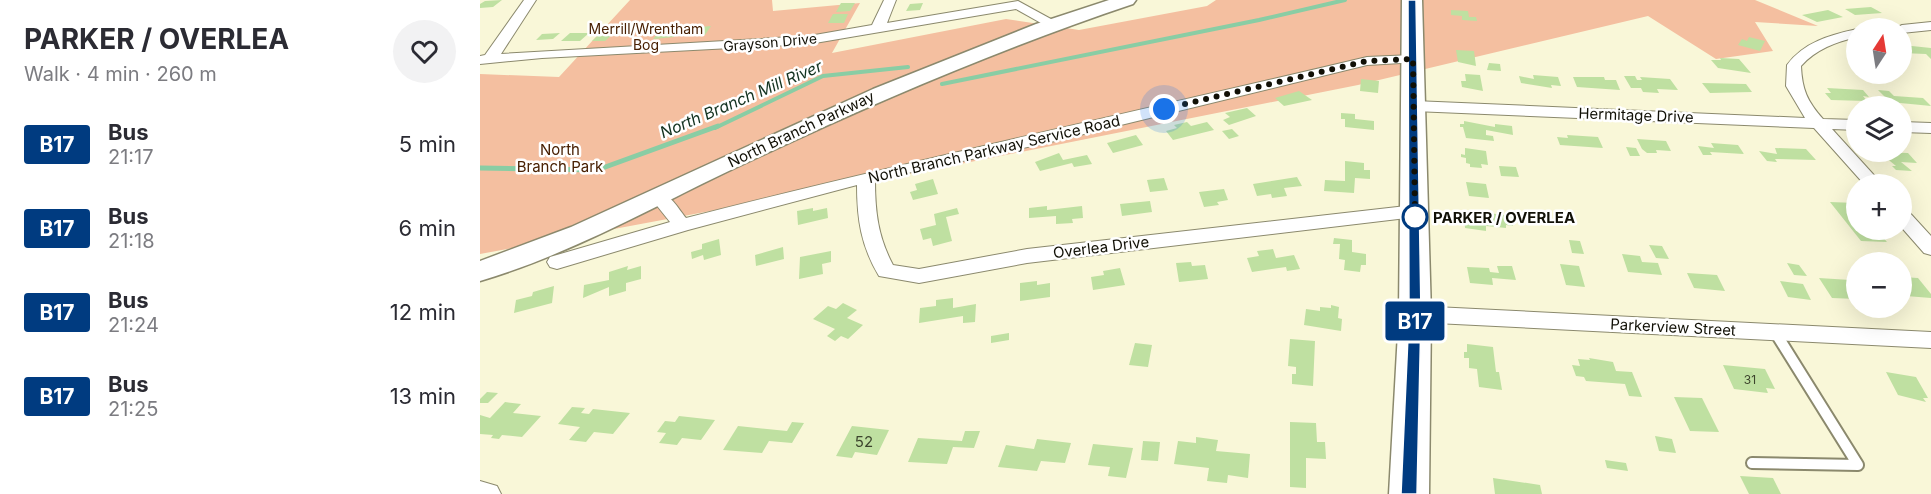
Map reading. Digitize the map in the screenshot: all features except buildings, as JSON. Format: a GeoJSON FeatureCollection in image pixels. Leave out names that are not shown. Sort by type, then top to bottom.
{"type":"FeatureCollection","features":[{"type":"Feature","properties":{"kind":"main road"},"geometry":{"type":"LineString","coordinates":[[1409,494],[1415,314],[1412,0]]}},
{"type":"Feature","properties":{"kind":"street"},"geometry":{"type":"LineString","coordinates":[[485,60],[530,0]]}},
{"type":"Feature","properties":{"kind":"street"},"geometry":{"type":"LineString","coordinates":[[878,28],[890,0]]}},
{"type":"Feature","properties":{"kind":"street","name":"North Branch Parkway"},"geometry":{"type":"LineString","coordinates":[[480,271],[580,233],[847,107],[1053,24],[1127,0]]}},
{"type":"Feature","properties":{"kind":"street","name":"Grayson Drive"},"geometry":{"type":"LineString","coordinates":[[485,60],[542,54],[809,40],[1019,3],[1053,24]]}},
{"type":"Feature","properties":{"kind":"street"},"geometry":{"type":"LineString","coordinates":[[1912,28],[1931,26]]}},
{"type":"Feature","properties":{"kind":"street"},"geometry":{"type":"LineString","coordinates":[[1846,36],[1826,41],[1805,52],[1794,65],[1794,86],[1808,112],[1864,174]]}},
{"type":"Feature","properties":{"kind":"street","name":"North Branch Parkway Service Road"},"geometry":{"type":"LineString","coordinates":[[556,262],[682,225],[866,178],[1055,136],[1367,61],[1413,59]]}},
{"type":"Feature","properties":{"kind":"street","name":"Hermitage Drive"},"geometry":{"type":"LineString","coordinates":[[1414,106],[1846,124]]}},
{"type":"Feature","properties":{"kind":"street"},"geometry":{"type":"LineString","coordinates":[[1912,127],[1931,128]]}},
{"type":"Feature","properties":{"kind":"street","name":"Overlea Drive"},"geometry":{"type":"LineString","coordinates":[[866,178],[865,224],[873,247],[886,271],[919,276],[1027,256],[1415,211]]}},
{"type":"Feature","properties":{"kind":"street"},"geometry":{"type":"LineString","coordinates":[[659,197],[682,225]]}},
{"type":"Feature","properties":{"kind":"street"},"geometry":{"type":"LineString","coordinates":[[1912,227],[1931,248]]}},
{"type":"Feature","properties":{"kind":"street","name":"Parkerview Street"},"geometry":{"type":"LineString","coordinates":[[1415,314],[1931,340]]}},
{"type":"Feature","properties":{"kind":"street"},"geometry":{"type":"LineString","coordinates":[[480,493],[488,494]]}},
{"type":"Feature","properties":{"kind":"lane"},"geometry":{"type":"LineString","coordinates":[[1752,463],[1858,465],[1775,332]]}},
{"type":"Feature","properties":{"kind":"green space","name":"North Branch Park"},"geometry":{"type":"Polygon","coordinates":[[[630,0],[772,0],[773,11],[860,3],[832,53],[1006,19],[1079,30],[1207,6],[1216,0],[1755,0],[1818,26],[1755,22],[1773,51],[1716,59],[1648,16],[1358,85],[940,168],[480,254],[480,74],[559,77],[630,0]]]}},
{"type":"Feature","properties":{"kind":"waterway","name":"North Branch Mill River"},"geometry":{"type":"LineString","coordinates":[[942,84],[1259,20],[1345,0]]}},
{"type":"Feature","properties":{"kind":"waterway","name":"North Branch Mill River"},"geometry":{"type":"LineString","coordinates":[[715,128],[823,76],[908,67]]}},
{"type":"Feature","properties":{"kind":"waterway","name":"North Branch Mill River"},"geometry":{"type":"LineString","coordinates":[[480,168],[597,170],[718,126]]}},
{"type":"Feature","properties":{"kind":"bus line","name":"B17"},"geometry":{"type":"LineString","coordinates":[[1409,494],[1415,314],[1412,0]]}},
{"type":"Feature","properties":{"kind":"place","name":"PARKER / OVERLEA"},"geometry":{"type":"Point","coordinates":[1415,217]}},
{"type":"Feature","properties":{"kind":"route"},"geometry":{"type":"LineString","coordinates":[[1164,109],[1367,61],[1413,59],[1415,217]]}},
{"type":"Feature","properties":{"kind":"park label","name":"Merrill/Wrentham Bog"},"geometry":{"type":"Point","coordinates":[646,36]}}]}
